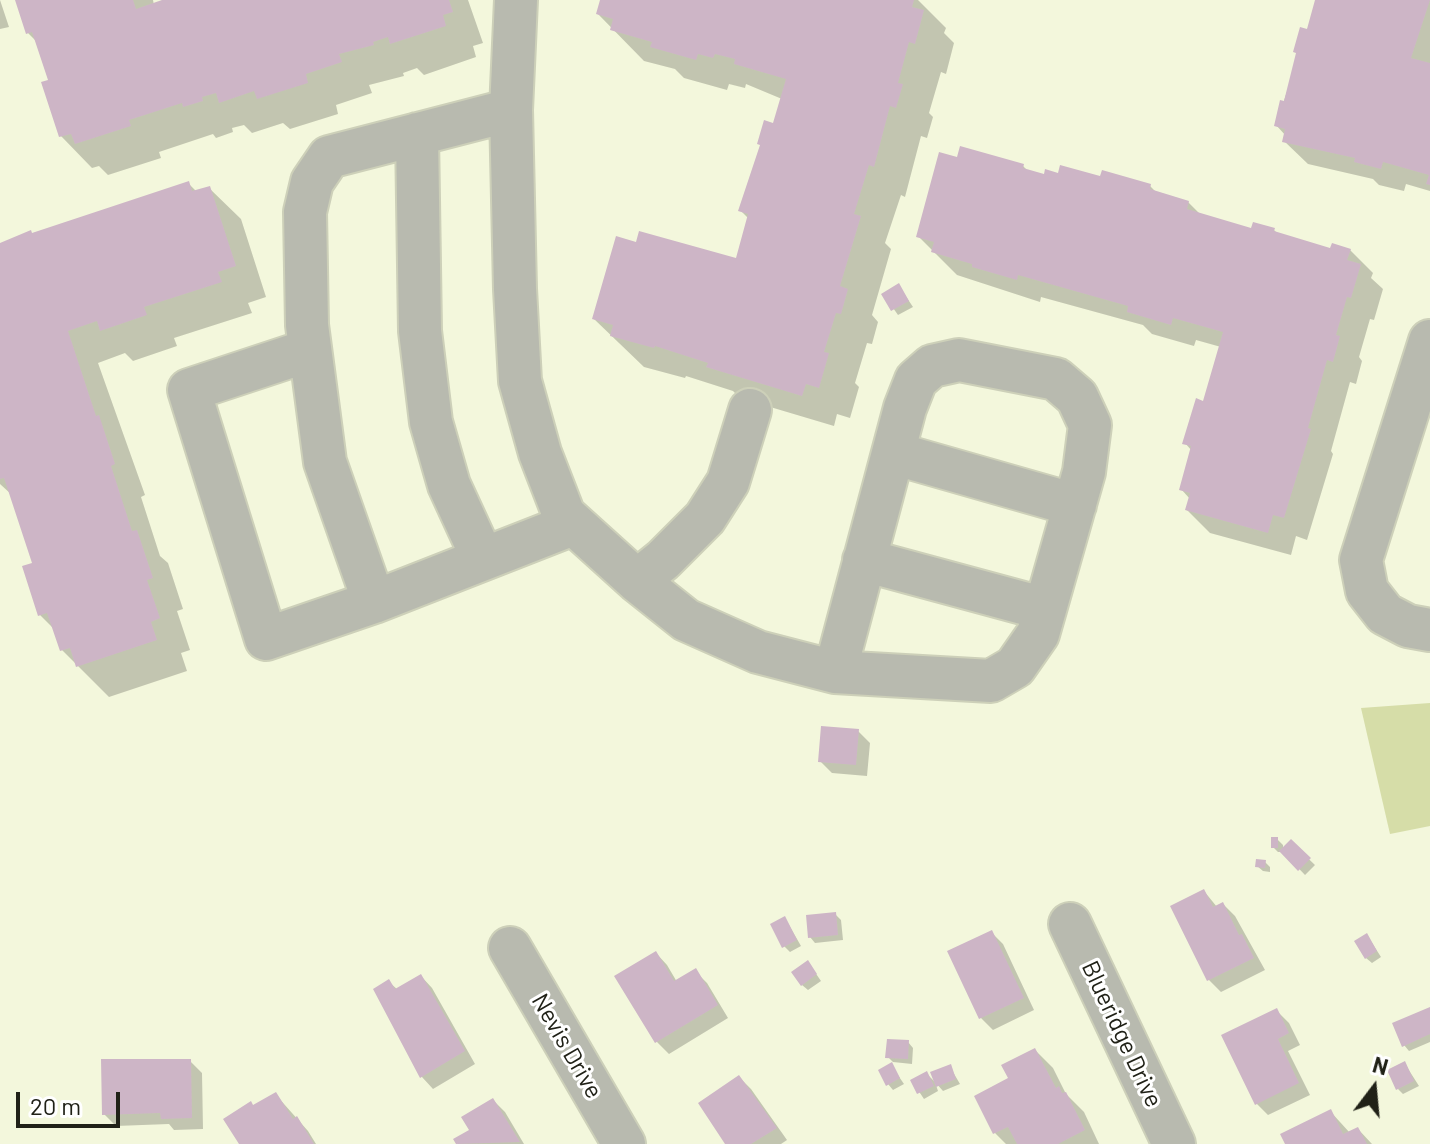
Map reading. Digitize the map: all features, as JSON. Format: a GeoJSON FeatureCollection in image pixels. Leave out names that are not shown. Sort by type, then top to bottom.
{"type":"FeatureCollection","features":[{"type":"Feature","properties":{"kind":"street"},"geometry":{"type":"LineString","coordinates":[[516,0],[511,110],[520,381],[545,465],[564,515],[637,581],[686,620],[758,652],[835,672],[991,681],[1015,667],[1038,634],[1084,472],[1090,425],[1077,397],[1056,379],[959,360],[932,366],[916,380],[893,453],[835,672]]}},
{"type":"Feature","properties":{"kind":"street"},"geometry":{"type":"LineString","coordinates":[[374,602],[325,462],[307,325],[305,212],[312,182],[329,157],[511,110]]}},
{"type":"Feature","properties":{"kind":"street"},"geometry":{"type":"LineString","coordinates":[[417,134],[420,331],[431,422],[449,485],[483,559]]}},
{"type":"Feature","properties":{"kind":"street"},"geometry":{"type":"LineString","coordinates":[[1430,341],[1361,560],[1367,591],[1385,614],[1408,626],[1430,630]]}},
{"type":"Feature","properties":{"kind":"street"},"geometry":{"type":"LineString","coordinates":[[310,350],[189,390],[266,639],[374,602],[573,524]]}},
{"type":"Feature","properties":{"kind":"street"},"geometry":{"type":"LineString","coordinates":[[637,581],[705,518],[728,482],[750,410]]}},
{"type":"Feature","properties":{"kind":"street"},"geometry":{"type":"LineString","coordinates":[[893,453],[1075,505]]}},
{"type":"Feature","properties":{"kind":"street"},"geometry":{"type":"LineString","coordinates":[[864,560],[1045,609]]}},
{"type":"Feature","properties":{"kind":"street","name":"Blueridge Drive"},"geometry":{"type":"LineString","coordinates":[[1070,924],[1174,1144]]}},
{"type":"Feature","properties":{"kind":"street","name":"Nevis Drive"},"geometry":{"type":"LineString","coordinates":[[510,948],[624,1144]]}},
{"type":"Feature","properties":{"kind":"green space"},"geometry":{"type":"Polygon","coordinates":[[[1430,703],[1430,826],[1390,834],[1361,708],[1430,703]]]}},
{"type":"Feature","properties":{"kind":"building"},"geometry":{"type":"Polygon","coordinates":[[[15,0],[133,0],[136,9],[162,0],[449,0],[453,12],[443,15],[446,26],[390,44],[388,37],[373,42],[374,45],[339,54],[342,62],[306,74],[308,83],[257,99],[254,91],[219,103],[216,93],[202,97],[203,101],[183,107],[182,103],[129,120],[131,126],[75,144],[71,134],[59,137],[41,82],[48,80],[32,32],[26,34],[15,0]]]}},
{"type":"Feature","properties":{"kind":"building"},"geometry":{"type":"Polygon","coordinates":[[[600,0],[914,0],[912,7],[924,10],[915,44],[909,42],[898,83],[903,84],[896,108],[890,106],[874,167],[869,165],[854,214],[861,216],[840,286],[848,289],[841,314],[836,313],[824,352],[829,353],[819,388],[806,384],[802,396],[706,367],[708,363],[610,336],[613,325],[592,319],[616,236],[636,242],[639,231],[736,258],[748,214],[738,211],[760,145],[757,144],[764,120],[773,123],[786,79],[734,64],[735,59],[715,54],[713,58],[698,54],[696,60],[650,47],[652,42],[610,30],[613,19],[596,14],[600,0]]]}},
{"type":"Feature","properties":{"kind":"building"},"geometry":{"type":"Polygon","coordinates":[[[1315,0],[1430,0],[1411,58],[1430,63],[1430,185],[1426,184],[1429,175],[1383,162],[1381,169],[1354,162],[1355,158],[1282,142],[1285,129],[1274,126],[1280,100],[1284,101],[1300,27],[1307,29],[1315,0]]]}},
{"type":"Feature","properties":{"kind":"building"},"geometry":{"type":"Polygon","coordinates":[[[960,146],[1024,164],[1023,168],[1044,174],[1045,169],[1058,173],[1060,165],[1100,176],[1102,170],[1151,184],[1150,189],[1189,201],[1187,209],[1251,228],[1253,222],[1275,228],[1274,231],[1330,248],[1332,243],[1351,249],[1347,260],[1361,264],[1336,335],[1340,336],[1333,362],[1327,360],[1308,428],[1311,429],[1284,518],[1273,515],[1268,533],[1185,510],[1190,493],[1179,490],[1191,446],[1182,444],[1196,398],[1203,401],[1223,332],[1173,318],[1171,325],[1127,312],[1128,306],[1018,275],[1017,280],[972,267],[972,264],[931,252],[934,242],[916,237],[939,152],[957,157],[960,146]]]}},
{"type":"Feature","properties":{"kind":"building"},"geometry":{"type":"Polygon","coordinates":[[[189,181],[192,191],[210,186],[236,266],[218,272],[222,282],[144,307],[147,315],[100,331],[97,321],[68,331],[115,464],[111,466],[132,531],[137,530],[153,578],[147,580],[160,618],[151,622],[157,640],[76,667],[70,648],[60,651],[47,613],[38,616],[22,566],[32,563],[4,478],[0,479],[0,243],[31,230],[32,233],[189,181]]]}},
{"type":"Feature","properties":{"kind":"building"},"geometry":{"type":"Polygon","coordinates":[[[899,283],[909,301],[891,311],[881,294],[899,283]]]}},
{"type":"Feature","properties":{"kind":"building"},"geometry":{"type":"Polygon","coordinates":[[[821,726],[859,729],[856,765],[818,762],[821,726]]]}},
{"type":"Feature","properties":{"kind":"building"},"geometry":{"type":"Polygon","coordinates":[[[1271,837],[1278,837],[1278,848],[1271,848],[1271,837]]]}},
{"type":"Feature","properties":{"kind":"building"},"geometry":{"type":"Polygon","coordinates":[[[1291,839],[1311,858],[1298,871],[1279,851],[1291,839]]]}},
{"type":"Feature","properties":{"kind":"building"},"geometry":{"type":"Polygon","coordinates":[[[1256,859],[1266,860],[1265,868],[1255,867],[1256,859]]]}},
{"type":"Feature","properties":{"kind":"building"},"geometry":{"type":"Polygon","coordinates":[[[1204,889],[1213,907],[1223,902],[1254,958],[1207,981],[1170,906],[1204,889]]]}},
{"type":"Feature","properties":{"kind":"building"},"geometry":{"type":"Polygon","coordinates":[[[836,912],[838,935],[808,938],[806,915],[836,912]]]}},
{"type":"Feature","properties":{"kind":"building"},"geometry":{"type":"Polygon","coordinates":[[[785,916],[797,940],[782,948],[770,924],[785,916]]]}},
{"type":"Feature","properties":{"kind":"building"},"geometry":{"type":"Polygon","coordinates":[[[992,930],[1024,998],[979,1019],[947,951],[992,930]]]}},
{"type":"Feature","properties":{"kind":"building"},"geometry":{"type":"Polygon","coordinates":[[[1367,933],[1377,951],[1365,959],[1354,941],[1367,933]]]}},
{"type":"Feature","properties":{"kind":"building"},"geometry":{"type":"Polygon","coordinates":[[[656,951],[674,981],[696,968],[718,1005],[655,1043],[614,976],[656,951]]]}},
{"type":"Feature","properties":{"kind":"building"},"geometry":{"type":"Polygon","coordinates":[[[808,960],[817,974],[801,986],[791,972],[808,960]]]}},
{"type":"Feature","properties":{"kind":"building"},"geometry":{"type":"Polygon","coordinates":[[[421,974],[465,1051],[420,1078],[373,989],[389,979],[395,989],[421,974]]]}},
{"type":"Feature","properties":{"kind":"building"},"geometry":{"type":"Polygon","coordinates":[[[1430,1007],[1430,1034],[1402,1047],[1392,1023],[1430,1007]]]}},
{"type":"Feature","properties":{"kind":"building"},"geometry":{"type":"Polygon","coordinates":[[[1277,1008],[1289,1033],[1278,1039],[1299,1083],[1255,1105],[1221,1035],[1277,1008]]]}},
{"type":"Feature","properties":{"kind":"building"},"geometry":{"type":"Polygon","coordinates":[[[887,1039],[909,1040],[908,1059],[885,1058],[887,1039]]]}},
{"type":"Feature","properties":{"kind":"building"},"geometry":{"type":"Polygon","coordinates":[[[1035,1048],[1056,1088],[1059,1086],[1062,1093],[1066,1092],[1085,1130],[1058,1144],[1017,1144],[1008,1127],[993,1134],[974,1096],[1008,1078],[1001,1065],[1035,1048]]]}},
{"type":"Feature","properties":{"kind":"building"},"geometry":{"type":"Polygon","coordinates":[[[101,1059],[191,1059],[192,1118],[161,1119],[160,1113],[102,1115],[101,1059]]]}},
{"type":"Feature","properties":{"kind":"building"},"geometry":{"type":"Polygon","coordinates":[[[1405,1061],[1414,1081],[1396,1090],[1387,1070],[1405,1061]]]}},
{"type":"Feature","properties":{"kind":"building"},"geometry":{"type":"Polygon","coordinates":[[[892,1062],[900,1078],[886,1086],[878,1070],[892,1062]]]}},
{"type":"Feature","properties":{"kind":"building"},"geometry":{"type":"Polygon","coordinates":[[[951,1064],[956,1079],[936,1087],[930,1072],[951,1064]]]}},
{"type":"Feature","properties":{"kind":"building"},"geometry":{"type":"Polygon","coordinates":[[[927,1071],[934,1086],[917,1094],[910,1080],[927,1071]]]}},
{"type":"Feature","properties":{"kind":"building"},"geometry":{"type":"Polygon","coordinates":[[[739,1075],[777,1128],[751,1144],[725,1144],[698,1103],[739,1075]]]}},
{"type":"Feature","properties":{"kind":"building"},"geometry":{"type":"Polygon","coordinates":[[[276,1092],[293,1119],[297,1116],[314,1144],[239,1144],[223,1119],[251,1101],[253,1105],[276,1092]]]}},
{"type":"Feature","properties":{"kind":"building"},"geometry":{"type":"Polygon","coordinates":[[[493,1098],[520,1142],[456,1144],[453,1139],[469,1130],[461,1117],[493,1098]]]}},
{"type":"Feature","properties":{"kind":"building"},"geometry":{"type":"Polygon","coordinates":[[[1331,1109],[1343,1134],[1358,1127],[1367,1144],[1285,1144],[1280,1134],[1331,1109]]]}}]}
